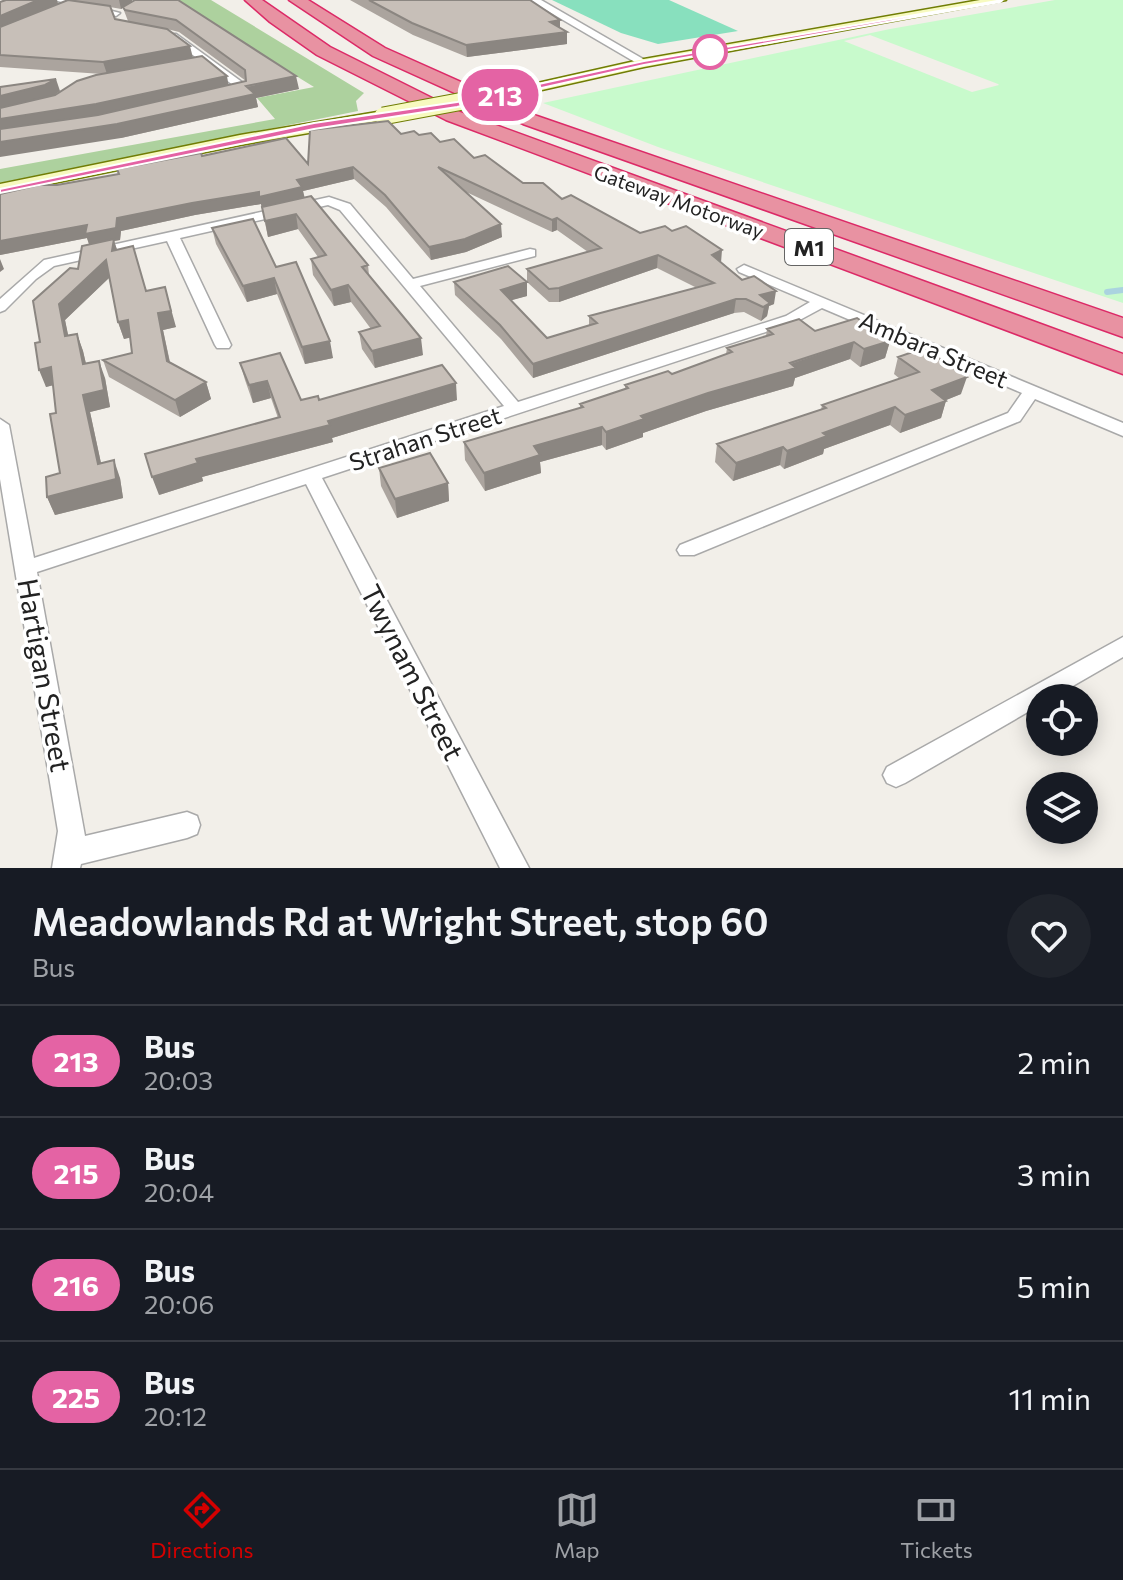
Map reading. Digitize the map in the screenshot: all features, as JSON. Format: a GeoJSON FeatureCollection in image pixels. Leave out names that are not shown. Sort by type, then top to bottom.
{"type":"FeatureCollection","features":[{"type":"Feature","properties":{"kind":"highway","name":"Gateway Motorway"},"geometry":{"type":"LineString","coordinates":[[297,0],[390,58],[530,120],[1123,328]]}},
{"type":"Feature","properties":{"kind":"highway","name":"Gateway Motorway"},"geometry":{"type":"LineString","coordinates":[[247,6],[378,81],[494,133],[1123,365]]}},
{"type":"Feature","properties":{"kind":"main road"},"geometry":{"type":"LineString","coordinates":[[0,189],[314,126],[533,88],[644,63],[1000,0]]}},
{"type":"Feature","properties":{"kind":"street"},"geometry":{"type":"LineString","coordinates":[[58,0],[118,18]]}},
{"type":"Feature","properties":{"kind":"street"},"geometry":{"type":"LineString","coordinates":[[534,0],[644,63]]}},
{"type":"Feature","properties":{"kind":"street"},"geometry":{"type":"LineString","coordinates":[[54,11],[70,5]]}},
{"type":"Feature","properties":{"kind":"street"},"geometry":{"type":"LineString","coordinates":[[156,32],[174,36],[242,87],[241,92],[221,98]]}},
{"type":"Feature","properties":{"kind":"street"},"geometry":{"type":"LineString","coordinates":[[192,64],[205,62]]}},
{"type":"Feature","properties":{"kind":"street"},"geometry":{"type":"LineString","coordinates":[[0,307],[49,263],[329,201],[345,207],[515,409]]}},
{"type":"Feature","properties":{"kind":"street"},"geometry":{"type":"LineString","coordinates":[[171,234],[223,345]]}},
{"type":"Feature","properties":{"kind":"street"},"geometry":{"type":"LineString","coordinates":[[411,284],[530,253]]}},
{"type":"Feature","properties":{"kind":"street","name":"Ambara Street"},"geometry":{"type":"LineString","coordinates":[[744,269],[1123,430]]}},
{"type":"Feature","properties":{"kind":"street","name":"Strahan Street"},"geometry":{"type":"LineString","coordinates":[[26,568],[791,319],[821,302]]}},
{"type":"Feature","properties":{"kind":"street"},"geometry":{"type":"LineString","coordinates":[[687,550],[1014,417],[1032,391]]}},
{"type":"Feature","properties":{"kind":"street","name":"Hartigan Street"},"geometry":{"type":"LineString","coordinates":[[0,425],[2,463],[26,568],[69,851]]}},
{"type":"Feature","properties":{"kind":"street","name":"Twynam Street"},"geometry":{"type":"LineString","coordinates":[[311,475],[515,868]]}},
{"type":"Feature","properties":{"kind":"street"},"geometry":{"type":"LineString","coordinates":[[896,775],[1123,646]]}},
{"type":"Feature","properties":{"kind":"street"},"geometry":{"type":"LineString","coordinates":[[69,851],[187,825]]}},
{"type":"Feature","properties":{"kind":"green space"},"geometry":{"type":"Polygon","coordinates":[[[164,0],[211,0],[364,93],[356,101],[358,111],[0,183],[0,169],[275,119],[257,98],[314,87],[204,19],[164,0]]]}},
{"type":"Feature","properties":{"kind":"green space"},"geometry":{"type":"Polygon","coordinates":[[[552,0],[669,0],[738,31],[658,44],[621,33],[552,0]]]}},
{"type":"Feature","properties":{"kind":"green space"},"geometry":{"type":"Polygon","coordinates":[[[1055,0],[1123,0],[1123,303],[658,147],[543,103],[890,29],[1055,0]],[[870,35],[844,41],[972,92],[999,85],[870,35]]]}},
{"type":"Feature","properties":{"kind":"building"},"geometry":{"type":"Polygon","coordinates":[[[38,0],[0,16],[0,2],[38,0]]]}},
{"type":"Feature","properties":{"kind":"building"},"geometry":{"type":"Polygon","coordinates":[[[68,0],[110,6],[115,19],[167,29],[190,46],[103,62],[0,55],[0,27],[68,0]]]}},
{"type":"Feature","properties":{"kind":"building"},"geometry":{"type":"Polygon","coordinates":[[[135,0],[178,0],[296,76],[246,86],[255,94],[117,124],[0,142],[0,129],[98,115],[246,81],[245,70],[176,20],[125,10],[123,7],[135,0]]]}},
{"type":"Feature","properties":{"kind":"building"},"geometry":{"type":"Polygon","coordinates":[[[369,0],[530,0],[560,20],[550,22],[567,32],[466,45],[412,23],[369,0]]]}},
{"type":"Feature","properties":{"kind":"building"},"geometry":{"type":"Polygon","coordinates":[[[202,56],[227,76],[96,104],[0,119],[0,108],[55,95],[77,81],[96,75],[202,56]]]}},
{"type":"Feature","properties":{"kind":"building"},"geometry":{"type":"Polygon","coordinates":[[[56,79],[45,85],[0,96],[0,87],[56,79]]]}},
{"type":"Feature","properties":{"kind":"building"},"geometry":{"type":"Polygon","coordinates":[[[388,121],[401,134],[414,131],[419,135],[431,133],[440,142],[454,139],[474,158],[485,155],[523,183],[543,183],[562,199],[571,195],[640,233],[665,226],[672,231],[686,226],[722,250],[712,255],[742,280],[754,276],[776,291],[760,295],[770,303],[763,307],[746,299],[736,299],[533,364],[500,325],[454,282],[508,266],[527,282],[501,290],[547,338],[597,323],[589,316],[714,283],[658,255],[549,289],[527,269],[601,248],[557,218],[552,220],[438,167],[501,224],[465,239],[429,247],[385,195],[353,167],[297,180],[302,187],[259,197],[259,192],[117,218],[116,228],[85,234],[87,225],[0,241],[0,194],[39,185],[57,185],[119,174],[117,169],[201,153],[202,156],[286,138],[308,164],[310,130],[388,121]]]}},
{"type":"Feature","properties":{"kind":"building"},"geometry":{"type":"Polygon","coordinates":[[[311,196],[368,265],[362,267],[421,338],[372,351],[359,332],[380,326],[348,285],[331,290],[311,259],[326,255],[296,214],[265,221],[262,207],[311,196]]]}},
{"type":"Feature","properties":{"kind":"building"},"geometry":{"type":"Polygon","coordinates":[[[253,219],[276,267],[296,262],[330,341],[302,347],[274,278],[243,286],[212,228],[253,219]]]}},
{"type":"Feature","properties":{"kind":"building"},"geometry":{"type":"Polygon","coordinates":[[[114,239],[112,251],[133,246],[146,291],[165,287],[171,311],[158,313],[167,361],[206,382],[175,400],[103,360],[132,353],[128,320],[118,322],[106,260],[59,304],[65,336],[77,334],[83,364],[99,361],[104,390],[83,395],[98,464],[114,460],[116,479],[47,497],[46,477],[60,473],[50,414],[56,413],[51,367],[39,370],[35,343],[40,342],[33,301],[70,268],[78,269],[82,246],[114,239]]]}},
{"type":"Feature","properties":{"kind":"building"},"geometry":{"type":"Polygon","coordinates":[[[857,318],[890,341],[864,349],[854,342],[790,363],[796,368],[708,393],[641,416],[644,419],[606,432],[602,427],[534,446],[540,455],[484,473],[464,442],[583,407],[580,404],[628,388],[625,385],[668,371],[672,374],[732,352],[727,348],[773,334],[767,329],[799,319],[815,331],[857,318]]]}},
{"type":"Feature","properties":{"kind":"building"},"geometry":{"type":"Polygon","coordinates":[[[924,348],[967,377],[932,390],[946,401],[905,415],[895,407],[823,433],[827,436],[787,451],[783,447],[736,463],[717,444],[826,408],[822,405],[919,372],[898,357],[924,348]]]}},
{"type":"Feature","properties":{"kind":"building"},"geometry":{"type":"Polygon","coordinates":[[[280,353],[301,400],[318,396],[319,400],[442,365],[456,383],[328,421],[330,425],[196,459],[198,463],[152,477],[145,454],[280,417],[267,381],[249,385],[240,363],[280,353]]]}},
{"type":"Feature","properties":{"kind":"building"},"geometry":{"type":"Polygon","coordinates":[[[430,453],[448,483],[395,499],[379,468],[430,453]]]}},
{"type":"Feature","properties":{"kind":"waterway"},"geometry":{"type":"LineString","coordinates":[[1107,292],[1123,290]]}},
{"type":"Feature","properties":{"kind":"bus line","name":"213"},"geometry":{"type":"LineString","coordinates":[[0,189],[314,126],[457,104],[616,68],[1000,0]]}}]}
